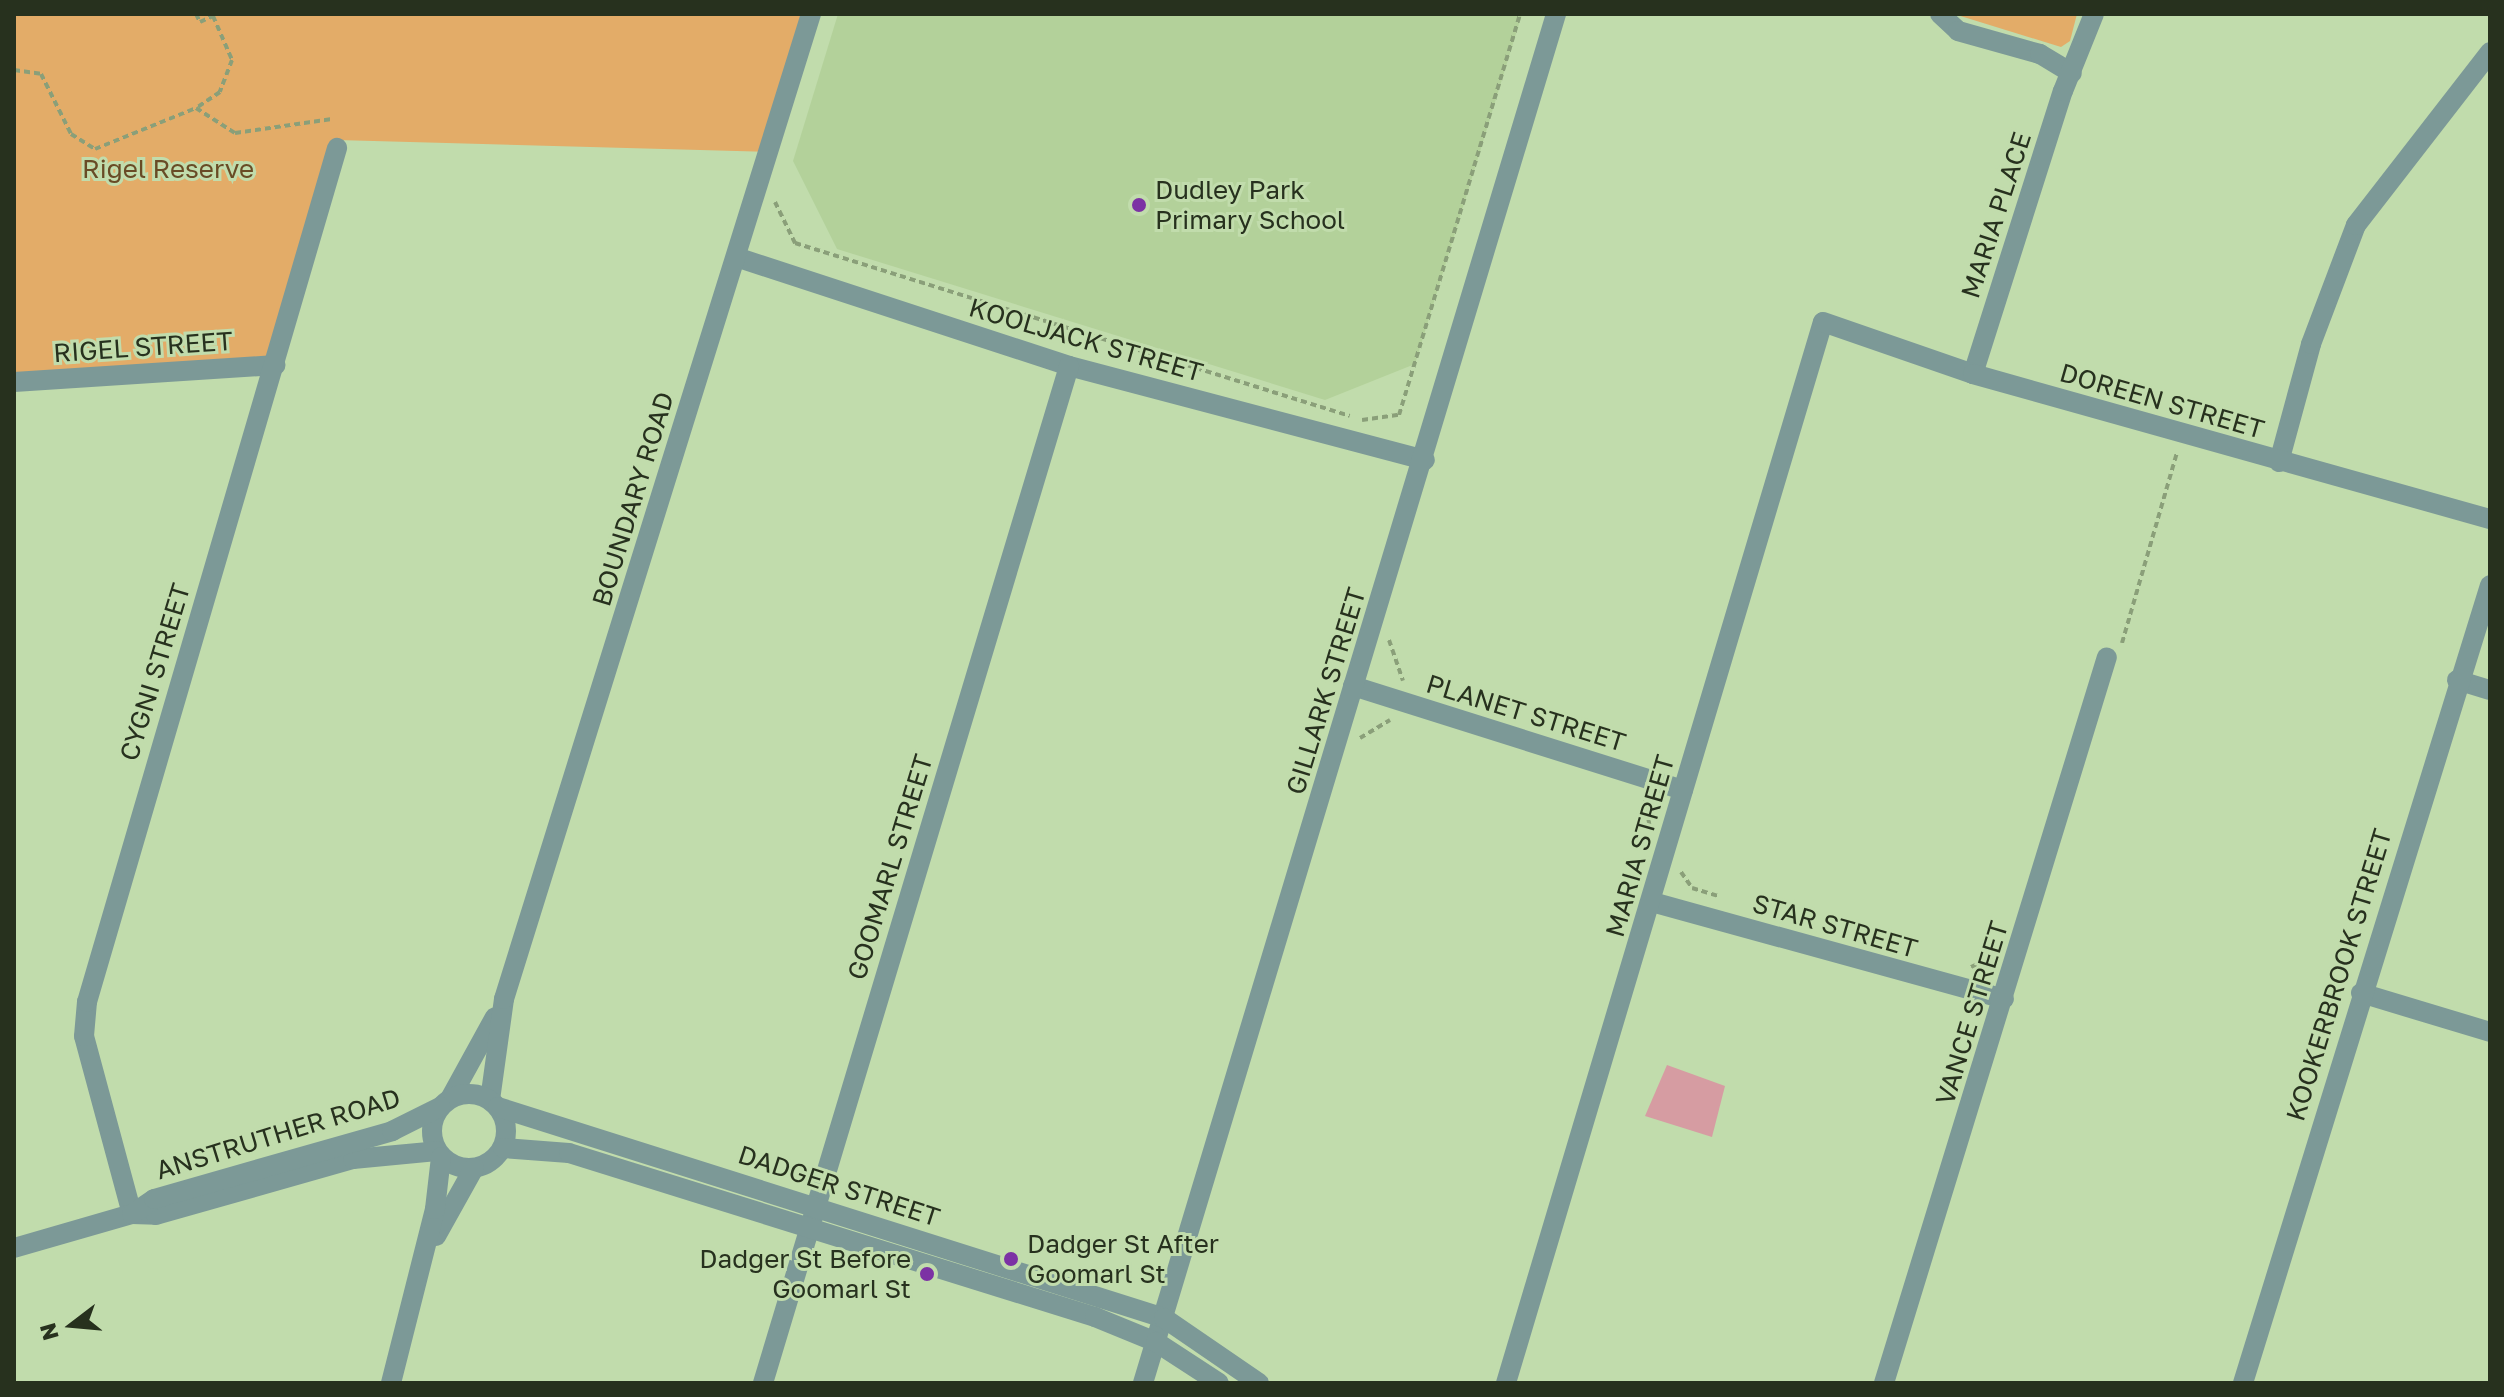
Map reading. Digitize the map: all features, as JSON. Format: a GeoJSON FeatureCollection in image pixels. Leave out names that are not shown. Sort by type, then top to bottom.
{"type":"FeatureCollection","features":[{"type":"Feature","properties":{"kind":"street","name":"BOUNDARY ROAD"},"geometry":{"type":"LineString","coordinates":[[494,1103],[504,999],[811,14]]}},
{"type":"Feature","properties":{"kind":"street","name":"GILLARK STREET"},"geometry":{"type":"LineString","coordinates":[[1143,1383],[1353,686],[1425,460],[1556,14]]}},
{"type":"Feature","properties":{"kind":"street"},"geometry":{"type":"LineString","coordinates":[[1940,14],[1958,31],[2040,54],[2072,73]]}},
{"type":"Feature","properties":{"kind":"street","name":"MARIA PLACE"},"geometry":{"type":"LineString","coordinates":[[1973,374],[2094,14]]}},
{"type":"Feature","properties":{"kind":"street"},"geometry":{"type":"LineString","coordinates":[[2279,462],[2311,344],[2356,225],[2490,52]]}},
{"type":"Feature","properties":{"kind":"street","name":"CYGNI STREET"},"geometry":{"type":"LineString","coordinates":[[132,1214],[84,1036],[87,1002],[337,148]]}},
{"type":"Feature","properties":{"kind":"street","name":"KOOLJACK STREET"},"geometry":{"type":"LineString","coordinates":[[736,257],[1069,366],[1425,460]]}},
{"type":"Feature","properties":{"kind":"street","name":"DOREEN STREET"},"geometry":{"type":"LineString","coordinates":[[1823,322],[1973,374],[2490,519]]}},
{"type":"Feature","properties":{"kind":"street","name":"MARIA STREET"},"geometry":{"type":"LineString","coordinates":[[1506,1383],[1823,322]]}},
{"type":"Feature","properties":{"kind":"street","name":"RIGEL STREET"},"geometry":{"type":"LineString","coordinates":[[14,382],[275,365]]}},
{"type":"Feature","properties":{"kind":"street","name":"GOOMARL STREET"},"geometry":{"type":"LineString","coordinates":[[763,1383],[1069,366]]}},
{"type":"Feature","properties":{"kind":"street","name":"KOOKERBROOK STREET"},"geometry":{"type":"LineString","coordinates":[[2243,1383],[2457,680],[2490,585]]}},
{"type":"Feature","properties":{"kind":"street","name":"VANCE STREET"},"geometry":{"type":"LineString","coordinates":[[1884,1383],[2107,657]]}},
{"type":"Feature","properties":{"kind":"street"},"geometry":{"type":"LineString","coordinates":[[2457,680],[2490,690]]}},
{"type":"Feature","properties":{"kind":"street","name":"PLANET STREET"},"geometry":{"type":"LineString","coordinates":[[1353,686],[1394,710],[1683,790]]}},
{"type":"Feature","properties":{"kind":"street","name":"STAR STREET"},"geometry":{"type":"LineString","coordinates":[[1652,902],[2004,999]]}},
{"type":"Feature","properties":{"kind":"street"},"geometry":{"type":"LineString","coordinates":[[2361,993],[2490,1032]]}},
{"type":"Feature","properties":{"kind":"street","name":"BOUNDARY ROAD"},"geometry":{"type":"LineString","coordinates":[[446,1102],[504,999]]}},
{"type":"Feature","properties":{"kind":"street"},"geometry":{"type":"LineString","coordinates":[[391,1383],[423,1261],[439,1154],[432,1128],[446,1102],[471,1093],[494,1103],[506,1127],[503,1148],[474,1168],[423,1261]]}},
{"type":"Feature","properties":{"kind":"street","name":"ANSTRUTHER ROAD"},"geometry":{"type":"LineString","coordinates":[[14,1248],[132,1214],[154,1199],[392,1131],[446,1102]]}},
{"type":"Feature","properties":{"kind":"street","name":"DADGER STREET"},"geometry":{"type":"LineString","coordinates":[[494,1103],[1164,1318],[1259,1383]]}},
{"type":"Feature","properties":{"kind":"street","name":"DADGER STREET"},"geometry":{"type":"LineString","coordinates":[[503,1148],[569,1153],[810,1226],[1156,1342],[1219,1383]]}},
{"type":"Feature","properties":{"kind":"street"},"geometry":{"type":"LineString","coordinates":[[439,1154],[474,1168]]}},
{"type":"Feature","properties":{"kind":"street","name":"ANSTRUTHER ROAD"},"geometry":{"type":"LineString","coordinates":[[132,1214],[156,1215],[353,1159],[439,1154]]}},
{"type":"Feature","properties":{"kind":"path"},"geometry":{"type":"LineString","coordinates":[[14,70],[41,74],[71,134],[95,149],[196,108],[220,92],[232,60],[213,16],[200,22],[196,14]]}},
{"type":"Feature","properties":{"kind":"path"},"geometry":{"type":"LineString","coordinates":[[773,197],[795,243],[1362,420],[1384,421],[1399,415],[1520,14]]}},
{"type":"Feature","properties":{"kind":"path"},"geometry":{"type":"LineString","coordinates":[[196,108],[235,133],[332,119]]}},
{"type":"Feature","properties":{"kind":"path"},"geometry":{"type":"LineString","coordinates":[[2107,657],[2122,643],[2182,434]]}},
{"type":"Feature","properties":{"kind":"path"},"geometry":{"type":"LineString","coordinates":[[1355,742],[1394,710],[1403,681],[1387,634]]}},
{"type":"Feature","properties":{"kind":"path"},"geometry":{"type":"LineString","coordinates":[[1394,710],[1404,723]]}},
{"type":"Feature","properties":{"kind":"path"},"geometry":{"type":"LineString","coordinates":[[1638,792],[1650,827],[1671,834]]}},
{"type":"Feature","properties":{"kind":"path"},"geometry":{"type":"LineString","coordinates":[[1679,867],[1692,888],[1734,901]]}},
{"type":"Feature","properties":{"kind":"path"},"geometry":{"type":"LineString","coordinates":[[1961,971],[1999,953],[2017,955]]}},
{"type":"Feature","properties":{"kind":"shaded area","name":"Dudley Park Primary School"},"geometry":{"type":"Polygon","coordinates":[[[838,14],[1522,14],[1415,364],[1325,400],[837,249],[793,161],[838,14]]]}},
{"type":"Feature","properties":{"kind":"green space","name":"Rigel Reserve"},"geometry":{"type":"Polygon","coordinates":[[[14,14],[807,14],[769,152],[337,140],[275,365],[14,373],[14,14]]]}},
{"type":"Feature","properties":{"kind":"green space"},"geometry":{"type":"Polygon","coordinates":[[[1954,14],[2077,14],[2070,41],[2061,47],[1954,14]]]}},
{"type":"Feature","properties":{"kind":"building"},"geometry":{"type":"Polygon","coordinates":[[[1667,1065],[1725,1086],[1712,1137],[1645,1116],[1667,1065]]]}},
{"type":"Feature","properties":{"kind":"place","name":"Dudley Park Primary School"},"geometry":{"type":"Point","coordinates":[1139,205]}},
{"type":"Feature","properties":{"kind":"place","name":"Dadger St After Goomarl St"},"geometry":{"type":"Point","coordinates":[1011,1259]}},
{"type":"Feature","properties":{"kind":"place","name":"Dadger St Before Goomarl St"},"geometry":{"type":"Point","coordinates":[927,1274]}}]}
